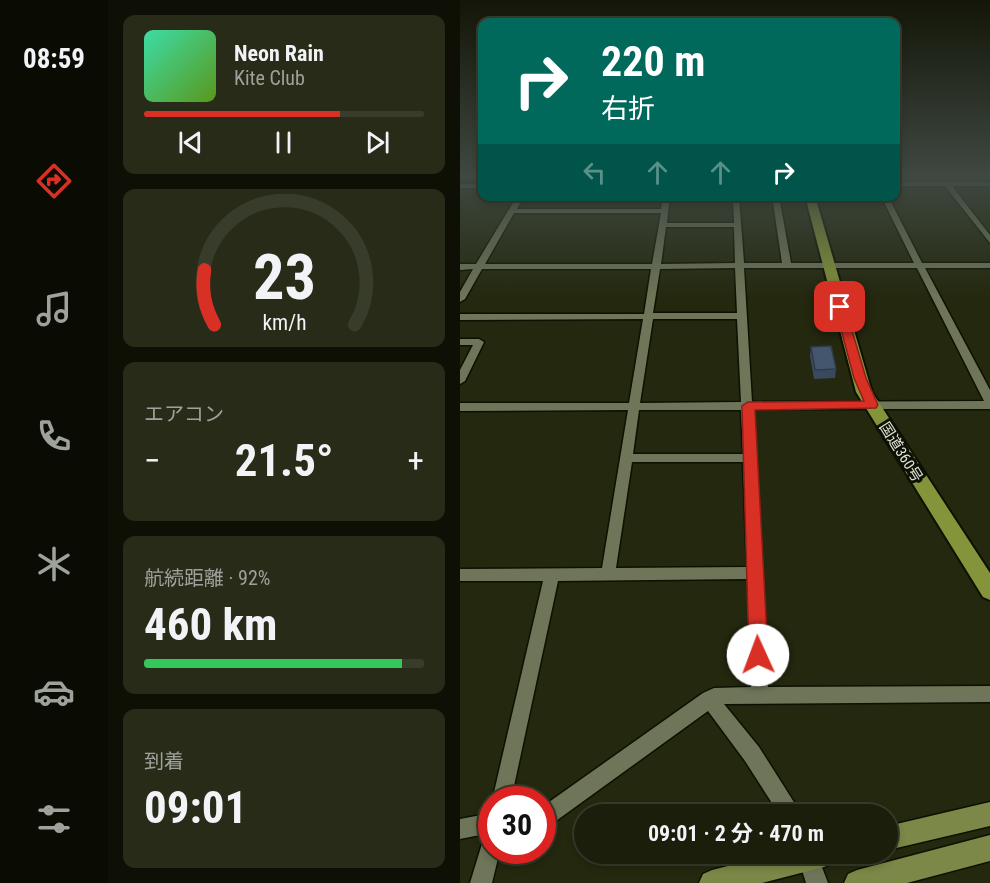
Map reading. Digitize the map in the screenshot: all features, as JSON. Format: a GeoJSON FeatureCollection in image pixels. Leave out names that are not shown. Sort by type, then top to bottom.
{"type":"FeatureCollection","features":[{"type":"Feature","properties":{"kind":"highway","name":"国道360号"},"geometry":{"type":"LineString","coordinates":[[815,217],[860,378],[872,405],[990,591]]}},
{"type":"Feature","properties":{"kind":"main road"},"geometry":{"type":"LineString","coordinates":[[898,836],[990,814]]}},
{"type":"Feature","properties":{"kind":"main road"},"geometry":{"type":"LineString","coordinates":[[857,883],[990,848]]}},
{"type":"Feature","properties":{"kind":"main road"},"geometry":{"type":"LineString","coordinates":[[712,883],[781,864]]}},
{"type":"Feature","properties":{"kind":"street"},"geometry":{"type":"LineString","coordinates":[[460,299],[509,217]]}},
{"type":"Feature","properties":{"kind":"street"},"geometry":{"type":"LineString","coordinates":[[608,574],[664,217]]}},
{"type":"Feature","properties":{"kind":"street"},"geometry":{"type":"LineString","coordinates":[[737,217],[748,406],[760,696]]}},
{"type":"Feature","properties":{"kind":"street"},"geometry":{"type":"LineString","coordinates":[[779,217],[787,266]]}},
{"type":"Feature","properties":{"kind":"street"},"geometry":{"type":"LineString","coordinates":[[460,407],[990,403],[895,217]]}},
{"type":"Feature","properties":{"kind":"street"},"geometry":{"type":"LineString","coordinates":[[972,217],[990,241]]}},
{"type":"Feature","properties":{"kind":"street"},"geometry":{"type":"LineString","coordinates":[[663,225],[737,225]]}},
{"type":"Feature","properties":{"kind":"street"},"geometry":{"type":"LineString","coordinates":[[460,261],[486,255]]}},
{"type":"Feature","properties":{"kind":"street"},"geometry":{"type":"LineString","coordinates":[[460,267],[990,265]]}},
{"type":"Feature","properties":{"kind":"street"},"geometry":{"type":"LineString","coordinates":[[460,272],[468,275],[465,281],[469,285]]}},
{"type":"Feature","properties":{"kind":"street"},"geometry":{"type":"LineString","coordinates":[[460,317],[742,316]]}},
{"type":"Feature","properties":{"kind":"street"},"geometry":{"type":"LineString","coordinates":[[460,342],[479,342],[460,381]]}},
{"type":"Feature","properties":{"kind":"street"},"geometry":{"type":"LineString","coordinates":[[626,458],[750,458]]}},
{"type":"Feature","properties":{"kind":"street"},"geometry":{"type":"LineString","coordinates":[[460,574],[755,573]]}},
{"type":"Feature","properties":{"kind":"street"},"geometry":{"type":"LineString","coordinates":[[504,786],[552,574]]}},
{"type":"Feature","properties":{"kind":"street"},"geometry":{"type":"LineString","coordinates":[[556,809],[714,696],[990,694]]}},
{"type":"Feature","properties":{"kind":"street"},"geometry":{"type":"LineString","coordinates":[[709,699],[752,754],[784,804]]}},
{"type":"Feature","properties":{"kind":"street"},"geometry":{"type":"LineString","coordinates":[[460,829],[478,826]]}},
{"type":"Feature","properties":{"kind":"street"},"geometry":{"type":"LineString","coordinates":[[481,883],[486,864]]}},
{"type":"Feature","properties":{"kind":"street"},"geometry":{"type":"LineString","coordinates":[[814,864],[817,883]]}},
{"type":"Feature","properties":{"kind":"building"},"geometry":{"type":"Polygon","coordinates":[[[831,346],[836,369],[815,370],[811,347],[831,346]]]}},
{"type":"Feature","properties":{"kind":"route"},"geometry":{"type":"LineString","coordinates":[[758,655],[748,406],[872,405],[864,392],[840,307]]}}]}
